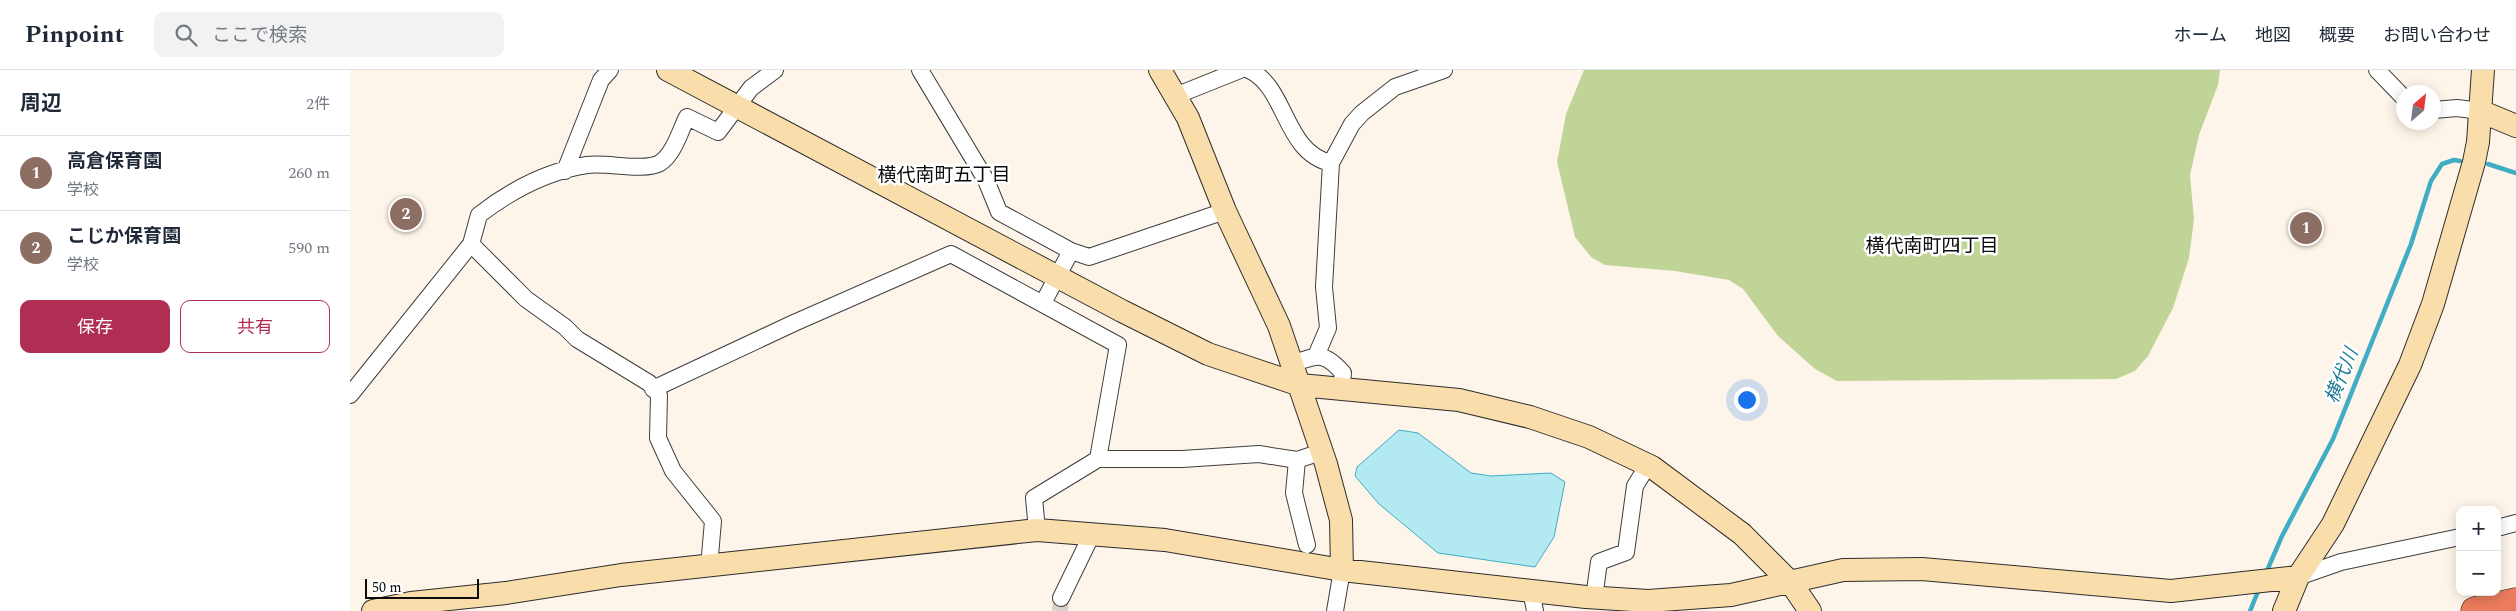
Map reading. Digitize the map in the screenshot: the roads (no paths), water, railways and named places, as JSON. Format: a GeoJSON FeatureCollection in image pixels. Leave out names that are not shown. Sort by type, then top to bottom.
{"type":"FeatureCollection","features":[{"type":"Feature","properties":{"kind":"highway"},"geometry":{"type":"LineString","coordinates":[[2475,611],[2516,602]]}},
{"type":"Feature","properties":{"kind":"street"},"geometry":{"type":"LineString","coordinates":[[565,171],[601,80],[610,70]]}},
{"type":"Feature","properties":{"kind":"street"},"geometry":{"type":"LineString","coordinates":[[668,70],[1057,277],[1208,354],[1300,385],[1459,400],[1530,417],[1589,437],[1648,465],[1742,534],[1791,583],[1810,611]]}},
{"type":"Feature","properties":{"kind":"street"},"geometry":{"type":"LineString","coordinates":[[350,395],[471,244],[479,215],[518,189],[565,171],[588,165],[648,166],[658,164],[669,154],[687,117],[718,132],[752,88],[775,70]]}},
{"type":"Feature","properties":{"kind":"street"},"geometry":{"type":"LineString","coordinates":[[920,70],[986,180],[999,212],[1071,251],[1089,257],[1225,211]]}},
{"type":"Feature","properties":{"kind":"street"},"geometry":{"type":"LineString","coordinates":[[1160,70],[1188,118],[1225,211],[1279,326],[1322,452],[1341,520],[1342,570],[1335,611]]}},
{"type":"Feature","properties":{"kind":"street"},"geometry":{"type":"LineString","coordinates":[[1175,96],[1240,70]]}},
{"type":"Feature","properties":{"kind":"street"},"geometry":{"type":"LineString","coordinates":[[1249,70],[1266,82],[1301,144],[1318,160],[1331,163]]}},
{"type":"Feature","properties":{"kind":"street"},"geometry":{"type":"LineString","coordinates":[[1316,356],[1328,328],[1324,287],[1331,163],[1352,124],[1362,113],[1394,87],[1444,70]]}},
{"type":"Feature","properties":{"kind":"street"},"geometry":{"type":"LineString","coordinates":[[2377,70],[2396,90]]}},
{"type":"Feature","properties":{"kind":"street"},"geometry":{"type":"LineString","coordinates":[[2284,611],[2298,577],[2333,524],[2410,365],[2433,304],[2454,237],[2474,162],[2483,70]]}},
{"type":"Feature","properties":{"kind":"street"},"geometry":{"type":"LineString","coordinates":[[2441,109],[2457,108],[2480,111],[2516,126]]}},
{"type":"Feature","properties":{"kind":"street"},"geometry":{"type":"LineString","coordinates":[[471,244],[526,299],[565,327],[577,339],[649,383],[659,395],[658,438],[673,471],[713,521],[709,567]]}},
{"type":"Feature","properties":{"kind":"street"},"geometry":{"type":"LineString","coordinates":[[1043,303],[1071,251]]}},
{"type":"Feature","properties":{"kind":"street"},"geometry":{"type":"LineString","coordinates":[[653,389],[794,323],[951,254],[1118,345],[1098,459]]}},
{"type":"Feature","properties":{"kind":"street"},"geometry":{"type":"LineString","coordinates":[[1292,364],[1316,356],[1330,358],[1343,373],[1342,389]]}},
{"type":"Feature","properties":{"kind":"street"},"geometry":{"type":"LineString","coordinates":[[1037,530],[1034,498],[1098,459],[1182,460],[1259,454],[1297,460],[1322,452]]}},
{"type":"Feature","properties":{"kind":"street"},"geometry":{"type":"LineString","coordinates":[[1297,460],[1294,493],[1307,545]]}},
{"type":"Feature","properties":{"kind":"street"},"geometry":{"type":"LineString","coordinates":[[1594,598],[1599,562],[1626,552],[1635,486],[1648,465]]}},
{"type":"Feature","properties":{"kind":"street"},"geometry":{"type":"LineString","coordinates":[[2501,527],[2516,523]]}},
{"type":"Feature","properties":{"kind":"street"},"geometry":{"type":"LineString","coordinates":[[373,611],[411,603],[515,591],[621,575],[709,567],[1037,530],[1165,540],[1533,600],[1594,598],[1648,601],[1731,595],[1843,570],[1922,569],[2171,592],[2298,577],[2340,562],[2456,538]]}},
{"type":"Feature","properties":{"kind":"street"},"geometry":{"type":"LineString","coordinates":[[1061,598],[1092,534]]}},
{"type":"Feature","properties":{"kind":"water"},"geometry":{"type":"Polygon","coordinates":[[[1399,430],[1418,433],[1471,473],[1491,476],[1551,473],[1565,482],[1554,537],[1535,567],[1438,553],[1379,504],[1355,476],[1357,467],[1399,430]]]}},
{"type":"Feature","properties":{"kind":"waterway","name":"横代川"},"geometry":{"type":"LineString","coordinates":[[2266,573],[2282,536],[2333,439],[2411,244],[2431,181],[2442,164],[2454,160],[2460,161]]}},
{"type":"Feature","properties":{"kind":"waterway","name":"横代川"},"geometry":{"type":"LineString","coordinates":[[2488,164],[2516,173]]}},
{"type":"Feature","properties":{"kind":"waterway","name":"横代川"},"geometry":{"type":"LineString","coordinates":[[2250,611],[2259,589]]}},
{"type":"Feature","properties":{"kind":"tunnel"},"geometry":{"type":"LineString","coordinates":[[1060,611],[1061,598]]}},
{"type":"Feature","properties":{"kind":"place","name":"こじか保育園"},"geometry":{"type":"Point","coordinates":[406,214]}},
{"type":"Feature","properties":{"kind":"place","name":"高倉保育園"},"geometry":{"type":"Point","coordinates":[2306,228]}},
{"type":"Feature","properties":{"kind":"district","name":"横代南町五丁目"},"geometry":{"type":"Point","coordinates":[944,175]}},
{"type":"Feature","properties":{"kind":"district","name":"横代南町四丁目"},"geometry":{"type":"Point","coordinates":[1932,246]}}]}
